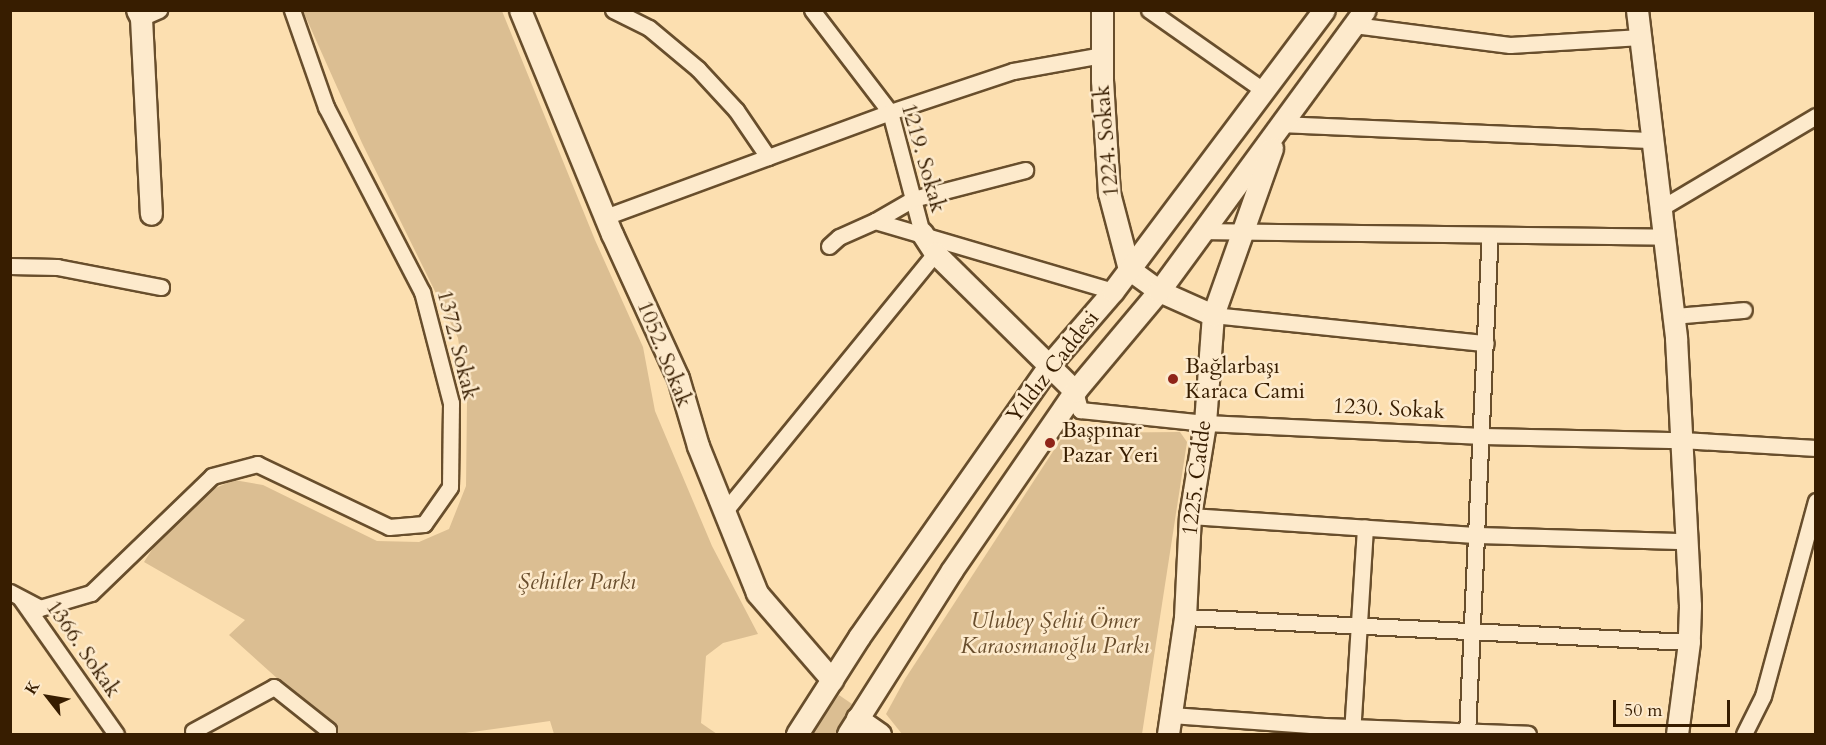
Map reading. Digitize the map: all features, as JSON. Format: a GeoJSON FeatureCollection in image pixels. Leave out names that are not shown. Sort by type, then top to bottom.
{"type":"FeatureCollection","features":[{"type":"Feature","properties":{"kind":"street","name":"1372. Sokak"},"geometry":{"type":"LineString","coordinates":[[15,594],[40,608],[91,593],[212,476],[257,464],[389,527],[424,524],[450,487],[452,403],[422,292],[326,107],[292,10]]}},
{"type":"Feature","properties":{"kind":"street","name":"1052. Sokak"},"geometry":{"type":"LineString","coordinates":[[520,10],[604,217],[678,378],[698,446],[756,593],[832,680]]}},
{"type":"Feature","properties":{"kind":"street"},"geometry":{"type":"LineString","coordinates":[[613,10],[649,28],[698,69],[736,110],[768,157]]}},
{"type":"Feature","properties":{"kind":"street","name":"1219. Sokak"},"geometry":{"type":"LineString","coordinates":[[812,10],[890,112],[922,233]]}},
{"type":"Feature","properties":{"kind":"street","name":"1224. Sokak"},"geometry":{"type":"LineString","coordinates":[[1102,10],[1109,194],[1129,269]]}},
{"type":"Feature","properties":{"kind":"street"},"geometry":{"type":"LineString","coordinates":[[1149,10],[1263,90]]}},
{"type":"Feature","properties":{"kind":"street","name":"Yıldız Caddesi"},"geometry":{"type":"LineString","coordinates":[[797,735],[935,526],[1050,364],[1113,291],[1324,10]]}},
{"type":"Feature","properties":{"kind":"street"},"geometry":{"type":"LineString","coordinates":[[1637,10],[1674,316],[1681,440],[1689,642],[1677,735]]}},
{"type":"Feature","properties":{"kind":"street"},"geometry":{"type":"LineString","coordinates":[[145,13],[152,214]]}},
{"type":"Feature","properties":{"kind":"street"},"geometry":{"type":"LineString","coordinates":[[1360,18],[1510,45],[1641,37]]}},
{"type":"Feature","properties":{"kind":"street","name":"Yıldız Caddesi"},"geometry":{"type":"LineString","coordinates":[[853,726],[952,570],[1075,391],[1159,291],[1360,18]]}},
{"type":"Feature","properties":{"kind":"street"},"geometry":{"type":"LineString","coordinates":[[604,217],[890,112],[1013,71],[1102,55]]}},
{"type":"Feature","properties":{"kind":"street"},"geometry":{"type":"LineString","coordinates":[[1661,208],[1815,116]]}},
{"type":"Feature","properties":{"kind":"street"},"geometry":{"type":"LineString","coordinates":[[1281,124],[1653,140]]}},
{"type":"Feature","properties":{"kind":"street","name":"1225. Cadde"},"geometry":{"type":"LineString","coordinates":[[1169,725],[1185,616],[1190,516],[1205,423],[1213,315],[1281,124]]}},
{"type":"Feature","properties":{"kind":"street"},"geometry":{"type":"LineString","coordinates":[[828,246],[839,237],[913,200],[1026,170]]}},
{"type":"Feature","properties":{"kind":"street"},"geometry":{"type":"LineString","coordinates":[[875,221],[1113,291]]}},
{"type":"Feature","properties":{"kind":"street"},"geometry":{"type":"LineString","coordinates":[[1203,231],[1664,237]]}},
{"type":"Feature","properties":{"kind":"street"},"geometry":{"type":"LineString","coordinates":[[922,233],[935,253],[1075,391]]}},
{"type":"Feature","properties":{"kind":"street"},"geometry":{"type":"LineString","coordinates":[[1467,733],[1478,535],[1490,236]]}},
{"type":"Feature","properties":{"kind":"street"},"geometry":{"type":"LineString","coordinates":[[724,512],[935,253]]}},
{"type":"Feature","properties":{"kind":"street"},"geometry":{"type":"LineString","coordinates":[[10,266],[57,267],[161,287]]}},
{"type":"Feature","properties":{"kind":"street"},"geometry":{"type":"LineString","coordinates":[[1129,269],[1159,291],[1213,315],[1486,343]]}},
{"type":"Feature","properties":{"kind":"street"},"geometry":{"type":"LineString","coordinates":[[1674,316],[1744,310]]}},
{"type":"Feature","properties":{"kind":"street","name":"1230. Sokak"},"geometry":{"type":"LineString","coordinates":[[1075,391],[1080,410],[1205,423],[1482,436],[1681,440],[1815,448]]}},
{"type":"Feature","properties":{"kind":"street"},"geometry":{"type":"LineString","coordinates":[[1744,735],[1763,696],[1815,501]]}},
{"type":"Feature","properties":{"kind":"street"},"geometry":{"type":"LineString","coordinates":[[1190,516],[1478,535],[1686,541]]}},
{"type":"Feature","properties":{"kind":"street"},"geometry":{"type":"LineString","coordinates":[[1353,731],[1365,527]]}},
{"type":"Feature","properties":{"kind":"street","name":"1366. Sokak"},"geometry":{"type":"LineString","coordinates":[[15,594],[116,735]]}},
{"type":"Feature","properties":{"kind":"street"},"geometry":{"type":"LineString","coordinates":[[1185,616],[1689,642]]}},
{"type":"Feature","properties":{"kind":"street"},"geometry":{"type":"LineString","coordinates":[[193,731],[274,687],[328,730],[328,735]]}},
{"type":"Feature","properties":{"kind":"street"},"geometry":{"type":"LineString","coordinates":[[1169,725],[1528,735]]}},
{"type":"Feature","properties":{"kind":"street"},"geometry":{"type":"LineString","coordinates":[[853,726],[880,735]]}},
{"type":"Feature","properties":{"kind":"green space","name":"Şehitler Parkı"},"geometry":{"type":"Polygon","coordinates":[[[303,11],[502,11],[595,240],[643,347],[655,411],[712,546],[758,634],[723,643],[706,656],[701,723],[717,734],[554,734],[550,721],[458,734],[339,734],[229,635],[245,620],[144,562],[160,537],[211,490],[234,480],[263,485],[377,541],[419,542],[449,529],[466,486],[467,402],[458,338],[362,143],[303,11]]]}},
{"type":"Feature","properties":{"kind":"green space","name":"Ulubey Şehit Ömer Karaosmanoğlu Parkı"},"geometry":{"type":"Polygon","coordinates":[[[1180,432],[1187,442],[1142,734],[902,734],[886,714],[905,679],[1065,433],[1180,432]]]}},
{"type":"Feature","properties":{"kind":"green space"},"geometry":{"type":"Polygon","coordinates":[[[839,695],[852,704],[835,734],[811,734],[839,695]]]}},
{"type":"Feature","properties":{"kind":"place","name":"Bağlarbaşı Karaca Cami"},"geometry":{"type":"Point","coordinates":[1173,379]}},
{"type":"Feature","properties":{"kind":"place","name":"Başpınar Pazar Yeri"},"geometry":{"type":"Point","coordinates":[1050,443]}}]}
